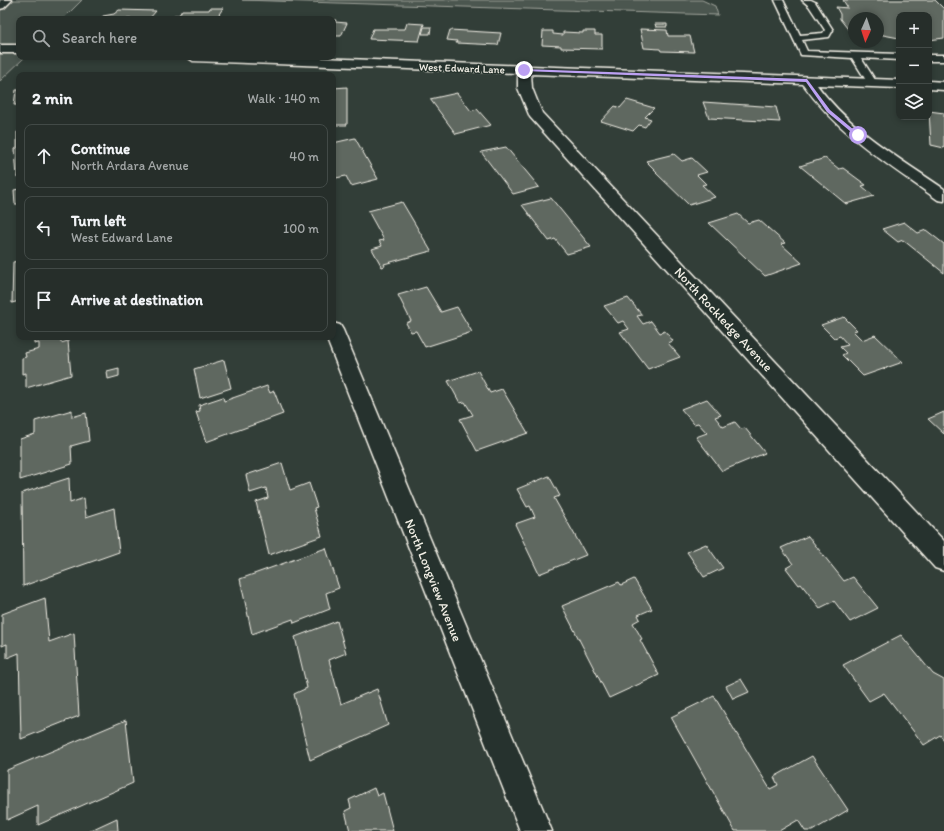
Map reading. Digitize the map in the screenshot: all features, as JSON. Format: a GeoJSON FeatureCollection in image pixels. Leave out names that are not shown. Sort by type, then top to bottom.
{"type":"FeatureCollection","features":[{"type":"Feature","properties":{"kind":"street"},"geometry":{"type":"LineString","coordinates":[[0,6],[6,0]]}},
{"type":"Feature","properties":{"kind":"street"},"geometry":{"type":"LineString","coordinates":[[0,49],[16,49]]}},
{"type":"Feature","properties":{"kind":"street"},"geometry":{"type":"LineString","coordinates":[[230,72],[233,60]]}},
{"type":"Feature","properties":{"kind":"street","name":"West Edward Lane"},"geometry":{"type":"LineString","coordinates":[[259,60],[896,84]]}},
{"type":"Feature","properties":{"kind":"street","name":"North Rockledge Avenue"},"geometry":{"type":"LineString","coordinates":[[524,70],[525,88],[536,114],[944,558]]}},
{"type":"Feature","properties":{"kind":"street"},"geometry":{"type":"LineString","coordinates":[[807,80],[818,98],[842,124],[944,196]]}},
{"type":"Feature","properties":{"kind":"street"},"geometry":{"type":"LineString","coordinates":[[932,85],[944,86]]}},
{"type":"Feature","properties":{"kind":"street","name":"North Longview Avenue"},"geometry":{"type":"LineString","coordinates":[[336,337],[536,831]]}},
{"type":"Feature","properties":{"kind":"lane"},"geometry":{"type":"LineString","coordinates":[[779,0],[804,53],[896,57]]}},
{"type":"Feature","properties":{"kind":"lane"},"geometry":{"type":"LineString","coordinates":[[797,38],[826,35],[829,30],[812,4],[806,0]]}},
{"type":"Feature","properties":{"kind":"lane"},"geometry":{"type":"LineString","coordinates":[[855,55],[872,83]]}},
{"type":"Feature","properties":{"kind":"lane"},"geometry":{"type":"LineString","coordinates":[[932,58],[944,58]]}},
{"type":"Feature","properties":{"kind":"shaded area"},"geometry":{"type":"Polygon","coordinates":[[[0,0],[82,0],[66,16],[16,16],[16,60],[22,60],[0,81],[0,0]]]}},
{"type":"Feature","properties":{"kind":"shaded area"},"geometry":{"type":"Polygon","coordinates":[[[242,0],[702,0],[715,6],[718,15],[242,0]]]}},
{"type":"Feature","properties":{"kind":"building"},"geometry":{"type":"Polygon","coordinates":[[[843,0],[935,0],[944,9],[944,38],[932,40],[932,12],[896,12],[896,37],[884,35],[884,12],[848,12],[848,29],[840,19],[840,14],[836,7],[848,8],[843,0]]]}},
{"type":"Feature","properties":{"kind":"building"},"geometry":{"type":"Polygon","coordinates":[[[210,8],[223,8],[218,16],[173,16],[179,15],[182,10],[209,10],[210,8]]]}},
{"type":"Feature","properties":{"kind":"building"},"geometry":{"type":"Polygon","coordinates":[[[119,10],[156,11],[152,16],[103,16],[114,14],[119,10]]]}},
{"type":"Feature","properties":{"kind":"building"},"geometry":{"type":"Polygon","coordinates":[[[336,22],[347,23],[341,36],[336,36],[336,22]]]}},
{"type":"Feature","properties":{"kind":"building"},"geometry":{"type":"Polygon","coordinates":[[[407,23],[424,24],[419,41],[369,39],[373,29],[405,29],[407,23]]]}},
{"type":"Feature","properties":{"kind":"building"},"geometry":{"type":"Polygon","coordinates":[[[655,24],[667,24],[667,27],[656,27],[655,24]]]}},
{"type":"Feature","properties":{"kind":"building"},"geometry":{"type":"Polygon","coordinates":[[[424,27],[431,27],[430,34],[422,34],[424,27]]]}},
{"type":"Feature","properties":{"kind":"building"},"geometry":{"type":"Polygon","coordinates":[[[640,29],[667,30],[668,36],[690,36],[694,52],[661,51],[660,49],[644,48],[640,29]]]}},
{"type":"Feature","properties":{"kind":"building"},"geometry":{"type":"Polygon","coordinates":[[[450,30],[501,33],[498,45],[456,43],[457,41],[447,40],[450,30]]]}},
{"type":"Feature","properties":{"kind":"building"},"geometry":{"type":"Polygon","coordinates":[[[543,31],[553,31],[553,34],[563,35],[563,32],[583,33],[583,31],[595,31],[595,35],[602,35],[602,49],[561,48],[561,46],[542,45],[543,31]]]}},
{"type":"Feature","properties":{"kind":"building"},"geometry":{"type":"Polygon","coordinates":[[[347,87],[347,125],[336,125],[336,88],[347,87]]]}},
{"type":"Feature","properties":{"kind":"building"},"geometry":{"type":"Polygon","coordinates":[[[16,90],[16,105],[14,105],[16,90]]]}},
{"type":"Feature","properties":{"kind":"building"},"geometry":{"type":"Polygon","coordinates":[[[457,93],[471,111],[477,109],[491,125],[456,134],[430,99],[457,93]]]}},
{"type":"Feature","properties":{"kind":"building"},"geometry":{"type":"Polygon","coordinates":[[[627,100],[654,108],[645,117],[651,119],[645,127],[639,125],[633,131],[601,121],[615,106],[620,108],[627,100]]]}},
{"type":"Feature","properties":{"kind":"building"},"geometry":{"type":"Polygon","coordinates":[[[703,102],[776,107],[780,122],[709,118],[703,102]]]}},
{"type":"Feature","properties":{"kind":"building"},"geometry":{"type":"Polygon","coordinates":[[[932,111],[944,113],[944,148],[931,145],[930,120],[932,120],[932,111]]]}},
{"type":"Feature","properties":{"kind":"building"},"geometry":{"type":"Polygon","coordinates":[[[355,138],[378,179],[351,186],[346,176],[336,178],[336,142],[355,138]]]}},
{"type":"Feature","properties":{"kind":"building"},"geometry":{"type":"Polygon","coordinates":[[[506,147],[539,187],[513,194],[481,152],[506,147]]]}},
{"type":"Feature","properties":{"kind":"building"},"geometry":{"type":"Polygon","coordinates":[[[674,154],[682,161],[692,158],[707,172],[697,175],[706,184],[702,185],[715,197],[689,205],[656,173],[657,172],[646,161],[674,154]]]}},
{"type":"Feature","properties":{"kind":"building"},"geometry":{"type":"Polygon","coordinates":[[[825,158],[839,169],[843,168],[866,185],[862,186],[874,196],[846,204],[800,166],[825,158]]]}},
{"type":"Feature","properties":{"kind":"building"},"geometry":{"type":"Polygon","coordinates":[[[14,190],[16,190],[16,204],[15,204],[14,190]]]}},
{"type":"Feature","properties":{"kind":"building"},"geometry":{"type":"Polygon","coordinates":[[[551,198],[591,247],[567,254],[555,239],[549,241],[522,205],[551,198]]]}},
{"type":"Feature","properties":{"kind":"building"},"geometry":{"type":"Polygon","coordinates":[[[402,202],[431,251],[384,264],[385,266],[382,267],[372,249],[382,246],[379,241],[384,240],[368,211],[402,202]]]}},
{"type":"Feature","properties":{"kind":"building"},"geometry":{"type":"Polygon","coordinates":[[[738,214],[748,223],[759,220],[785,243],[781,244],[802,263],[765,276],[709,223],[738,214]]]}},
{"type":"Feature","properties":{"kind":"building"},"geometry":{"type":"Polygon","coordinates":[[[904,222],[918,233],[926,230],[944,244],[944,273],[903,240],[898,242],[882,229],[904,222]]]}},
{"type":"Feature","properties":{"kind":"building"},"geometry":{"type":"Polygon","coordinates":[[[13,262],[16,262],[16,302],[12,303],[13,262]]]}},
{"type":"Feature","properties":{"kind":"building"},"geometry":{"type":"Polygon","coordinates":[[[426,287],[441,312],[457,307],[472,332],[425,347],[416,331],[411,332],[406,323],[411,321],[398,295],[426,287]]]}},
{"type":"Feature","properties":{"kind":"building"},"geometry":{"type":"Polygon","coordinates":[[[628,298],[642,315],[637,316],[643,324],[651,321],[660,333],[665,331],[673,341],[668,343],[680,357],[648,369],[620,332],[629,329],[623,321],[618,323],[604,306],[628,298]]]}},
{"type":"Feature","properties":{"kind":"building"},"geometry":{"type":"Polygon","coordinates":[[[844,317],[857,330],[853,331],[862,340],[875,335],[903,362],[863,376],[842,355],[846,353],[840,347],[848,345],[840,336],[834,338],[821,325],[844,317]]]}},
{"type":"Feature","properties":{"kind":"building"},"geometry":{"type":"Polygon","coordinates":[[[34,340],[61,340],[61,343],[68,341],[71,375],[26,388],[26,373],[22,374],[22,358],[26,357],[25,353],[39,349],[39,343],[34,344],[34,340]]]}},
{"type":"Feature","properties":{"kind":"building"},"geometry":{"type":"Polygon","coordinates":[[[224,360],[231,388],[200,398],[194,369],[224,360]]]}},
{"type":"Feature","properties":{"kind":"building"},"geometry":{"type":"Polygon","coordinates":[[[119,368],[119,376],[108,379],[107,371],[119,368]]]}},
{"type":"Feature","properties":{"kind":"building"},"geometry":{"type":"Polygon","coordinates":[[[478,371],[490,393],[502,389],[528,433],[477,451],[460,419],[473,415],[465,402],[460,403],[448,381],[478,371]]]}},
{"type":"Feature","properties":{"kind":"building"},"geometry":{"type":"Polygon","coordinates":[[[267,386],[270,393],[274,391],[283,414],[206,442],[196,412],[200,411],[199,405],[223,397],[224,401],[267,386]]]}},
{"type":"Feature","properties":{"kind":"building"},"geometry":{"type":"Polygon","coordinates":[[[707,399],[721,415],[715,417],[723,427],[735,422],[741,429],[745,428],[765,453],[722,471],[696,437],[707,433],[698,423],[694,424],[681,409],[707,399]]]}},
{"type":"Feature","properties":{"kind":"building"},"geometry":{"type":"Polygon","coordinates":[[[72,410],[72,417],[86,413],[89,441],[71,446],[72,464],[20,480],[20,439],[35,434],[35,421],[72,410]]]}},
{"type":"Feature","properties":{"kind":"building"},"geometry":{"type":"Polygon","coordinates":[[[944,412],[944,434],[928,419],[944,412]]]}},
{"type":"Feature","properties":{"kind":"building"},"geometry":{"type":"Polygon","coordinates":[[[282,463],[290,490],[309,483],[317,507],[314,508],[322,536],[269,555],[256,502],[268,498],[266,488],[250,493],[246,475],[282,463]]]}},
{"type":"Feature","properties":{"kind":"building"},"geometry":{"type":"Polygon","coordinates":[[[549,476],[560,496],[554,498],[586,555],[539,574],[515,524],[535,517],[530,506],[527,507],[517,489],[549,476]]]}},
{"type":"Feature","properties":{"kind":"building"},"geometry":{"type":"Polygon","coordinates":[[[69,478],[70,503],[84,498],[86,517],[114,508],[119,552],[23,586],[22,493],[69,478]]]}},
{"type":"Feature","properties":{"kind":"building"},"geometry":{"type":"Polygon","coordinates":[[[808,536],[844,581],[853,577],[878,608],[850,622],[834,601],[820,608],[786,568],[793,564],[781,548],[808,536]]]}},
{"type":"Feature","properties":{"kind":"building"},"geometry":{"type":"Polygon","coordinates":[[[706,544],[723,568],[704,577],[687,552],[706,544]]]}},
{"type":"Feature","properties":{"kind":"building"},"geometry":{"type":"Polygon","coordinates":[[[326,548],[339,588],[326,593],[330,609],[294,623],[293,619],[252,634],[240,579],[326,548]]]}},
{"type":"Feature","properties":{"kind":"building"},"geometry":{"type":"Polygon","coordinates":[[[634,579],[652,609],[638,615],[640,619],[633,623],[642,639],[640,640],[659,675],[609,698],[562,606],[619,582],[621,585],[634,579]]]}},
{"type":"Feature","properties":{"kind":"building"},"geometry":{"type":"Polygon","coordinates":[[[45,598],[49,642],[74,633],[79,716],[21,739],[19,653],[7,658],[7,644],[2,646],[2,614],[45,598]]]}},
{"type":"Feature","properties":{"kind":"building"},"geometry":{"type":"Polygon","coordinates":[[[337,621],[346,653],[329,660],[341,704],[377,689],[388,725],[310,760],[294,694],[307,688],[295,637],[337,621]]]}},
{"type":"Feature","properties":{"kind":"building"},"geometry":{"type":"Polygon","coordinates":[[[901,635],[933,674],[944,680],[944,740],[940,735],[924,745],[884,693],[869,701],[843,665],[901,635]]]}},
{"type":"Feature","properties":{"kind":"building"},"geometry":{"type":"Polygon","coordinates":[[[741,679],[749,692],[733,699],[726,686],[741,679]]]}},
{"type":"Feature","properties":{"kind":"building"},"geometry":{"type":"Polygon","coordinates":[[[714,696],[770,789],[778,785],[774,777],[812,756],[848,810],[812,831],[805,831],[798,820],[779,831],[735,831],[671,717],[714,696]]]}},
{"type":"Feature","properties":{"kind":"building"},"geometry":{"type":"Polygon","coordinates":[[[126,720],[133,783],[38,825],[38,806],[7,820],[7,770],[126,720]]]}},
{"type":"Feature","properties":{"kind":"building"},"geometry":{"type":"Polygon","coordinates":[[[374,788],[377,796],[383,793],[393,831],[350,831],[345,811],[351,808],[349,800],[374,788]]]}},
{"type":"Feature","properties":{"kind":"building"},"geometry":{"type":"Polygon","coordinates":[[[117,818],[118,831],[89,831],[117,818]]]}},
{"type":"Feature","properties":{"kind":"route"},"geometry":{"type":"LineString","coordinates":[[524,70],[807,80],[818,98],[829,111],[842,124],[858,135]]}}]}
